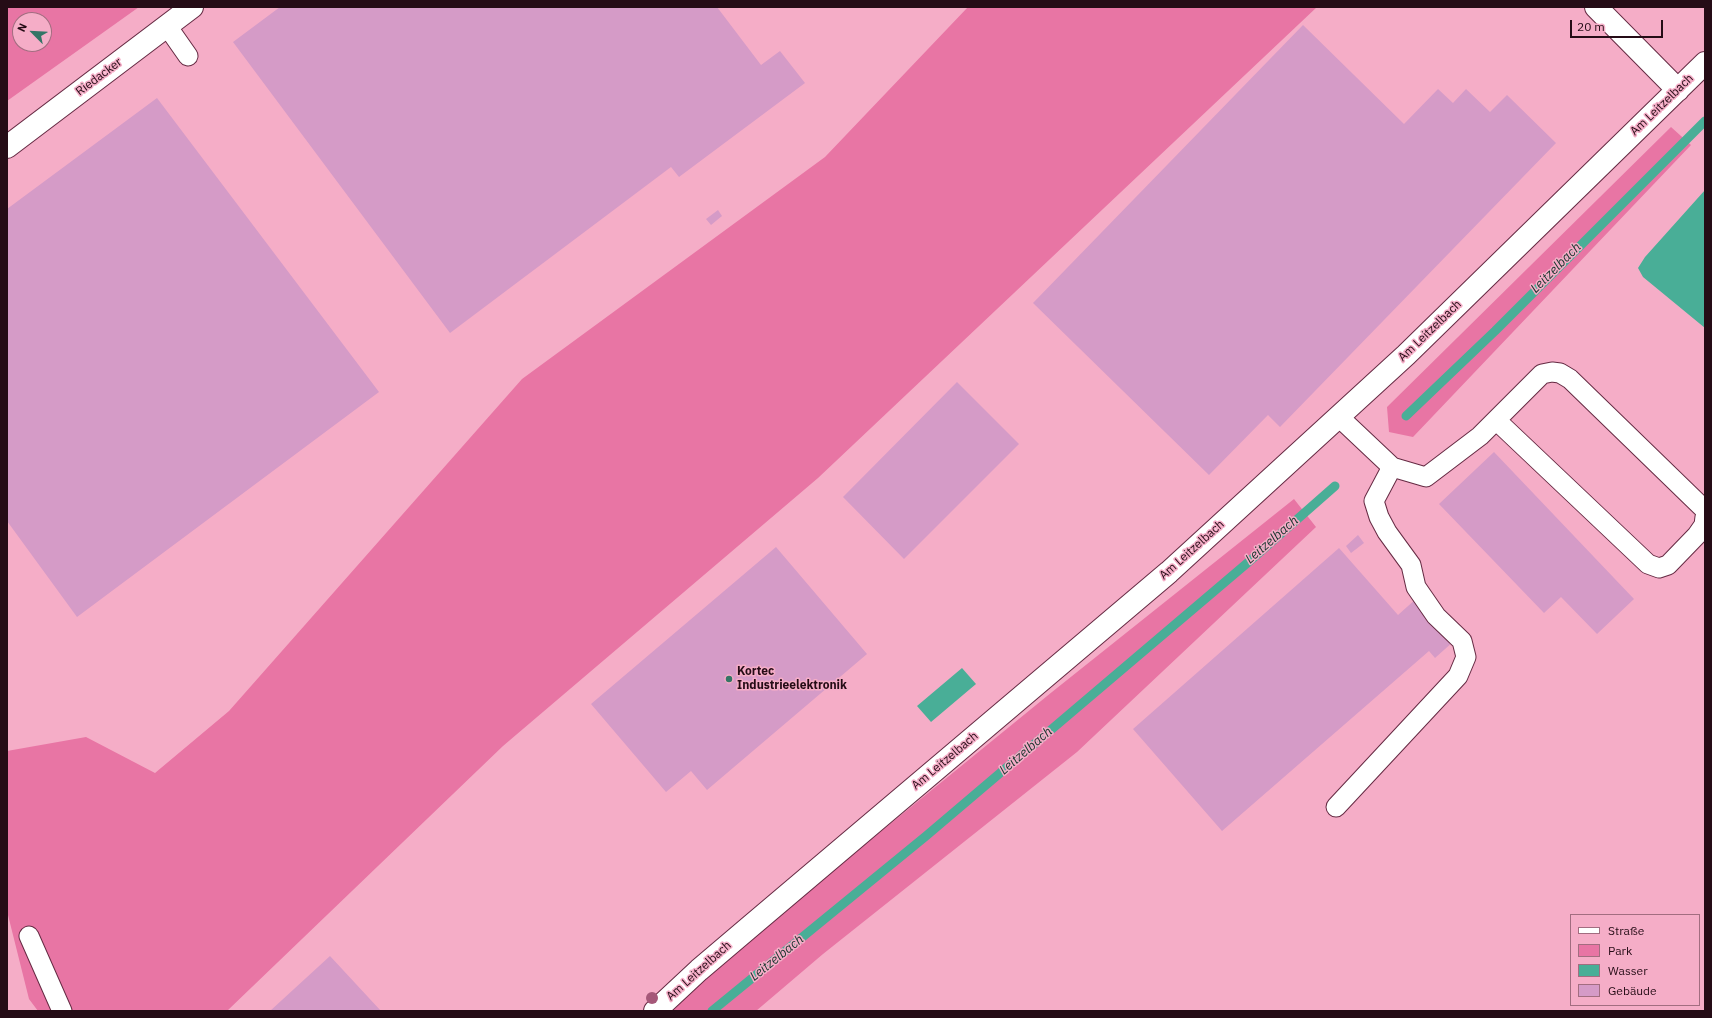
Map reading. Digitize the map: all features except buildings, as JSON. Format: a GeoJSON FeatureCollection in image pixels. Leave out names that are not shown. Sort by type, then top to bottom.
{"type":"FeatureCollection","features":[{"type":"Feature","properties":{"kind":"street","name":"Riedacker"},"geometry":{"type":"LineString","coordinates":[[7,147],[192,7]]}},
{"type":"Feature","properties":{"kind":"street"},"geometry":{"type":"LineString","coordinates":[[1596,7],[1678,90]]}},
{"type":"Feature","properties":{"kind":"street","name":"Am Leitzelbach"},"geometry":{"type":"LineString","coordinates":[[655,1011],[699,970],[1169,572],[1406,355],[1705,63]]}},
{"type":"Feature","properties":{"kind":"lane"},"geometry":{"type":"LineString","coordinates":[[167,26],[188,56]]}},
{"type":"Feature","properties":{"kind":"lane"},"geometry":{"type":"LineString","coordinates":[[1339,417],[1392,467],[1426,477],[1480,436],[1542,374],[1552,372],[1560,373],[1570,379],[1705,510]]}},
{"type":"Feature","properties":{"kind":"lane"},"geometry":{"type":"LineString","coordinates":[[1496,420],[1648,564],[1659,568],[1668,565],[1704,526],[1705,517]]}},
{"type":"Feature","properties":{"kind":"lane"},"geometry":{"type":"LineString","coordinates":[[1336,807],[1458,676],[1466,658],[1462,641],[1436,616],[1416,587],[1411,565],[1387,532],[1379,517],[1374,501],[1392,467]]}},
{"type":"Feature","properties":{"kind":"lane"},"geometry":{"type":"LineString","coordinates":[[29,936],[62,1011]]}},
{"type":"Feature","properties":{"kind":"green space"},"geometry":{"type":"Polygon","coordinates":[[[7,7],[139,7],[7,101],[7,7]]]}},
{"type":"Feature","properties":{"kind":"green space"},"geometry":{"type":"Polygon","coordinates":[[[968,7],[1317,7],[818,478],[503,746],[227,1011],[38,1011],[29,999],[7,911],[7,751],[86,737],[155,773],[229,711],[522,379],[825,157],[968,7]]]}},
{"type":"Feature","properties":{"kind":"green space"},"geometry":{"type":"Polygon","coordinates":[[[1671,127],[1691,145],[1413,437],[1389,432],[1387,407],[1671,127]]]}},
{"type":"Feature","properties":{"kind":"green space"},"geometry":{"type":"Polygon","coordinates":[[[1294,499],[1316,527],[1077,752],[823,954],[756,1011],[669,1011],[706,974],[1052,692],[1294,499]]]}},
{"type":"Feature","properties":{"kind":"water"},"geometry":{"type":"Polygon","coordinates":[[[1705,190],[1705,328],[1643,277],[1638,268],[1645,257],[1705,190]]]}},
{"type":"Feature","properties":{"kind":"water"},"geometry":{"type":"Polygon","coordinates":[[[962,668],[976,684],[931,722],[917,706],[962,668]]]}},
{"type":"Feature","properties":{"kind":"waterway","name":"Leitzelbach"},"geometry":{"type":"LineString","coordinates":[[1406,416],[1495,331],[1705,121]]}},
{"type":"Feature","properties":{"kind":"waterway","name":"Leitzelbach"},"geometry":{"type":"LineString","coordinates":[[712,1011],[926,836],[1252,559],[1335,486]]}},
{"type":"Feature","properties":{"kind":"place","name":"Kortec Industrieelektronik"},"geometry":{"type":"Point","coordinates":[729,679]}}]}
